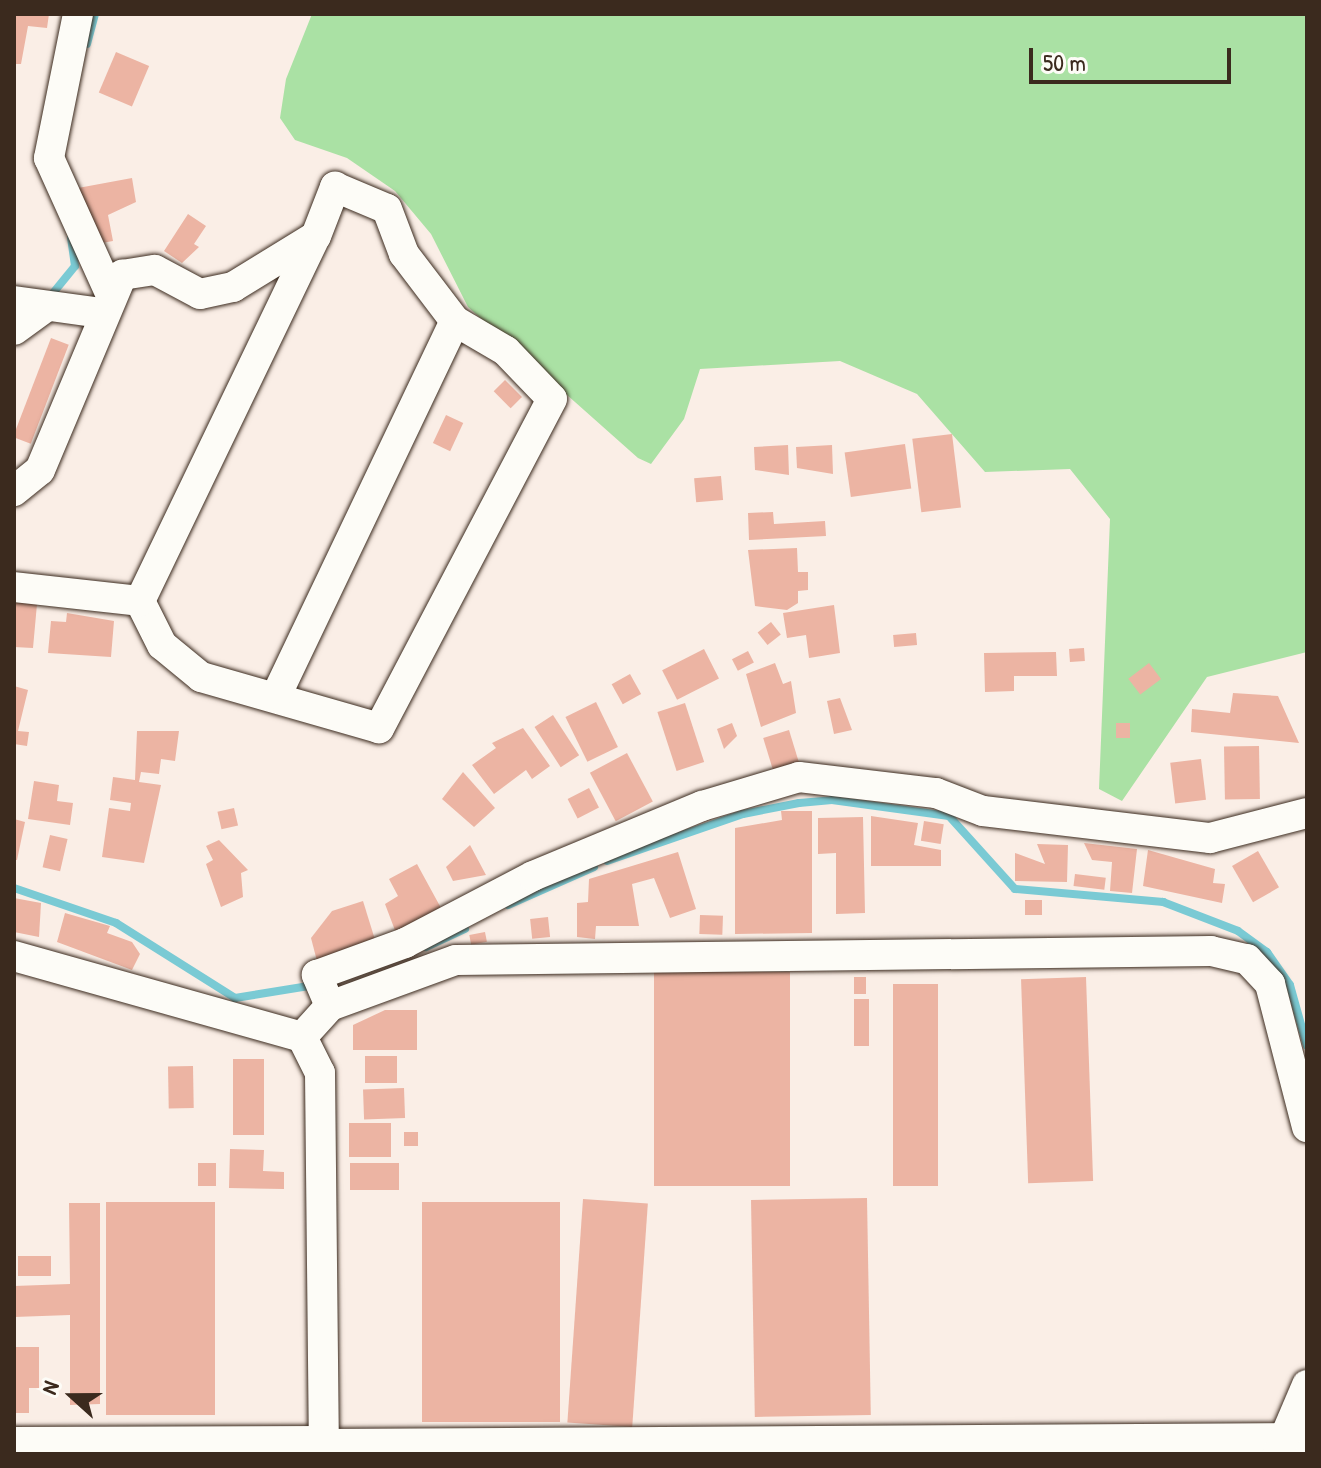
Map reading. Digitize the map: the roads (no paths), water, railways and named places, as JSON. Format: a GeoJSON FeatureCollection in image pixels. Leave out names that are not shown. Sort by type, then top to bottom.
{"type":"FeatureCollection","features":[{"type":"Feature","properties":{"kind":"street"},"geometry":{"type":"LineString","coordinates":[[78,14],[79,37],[49,142],[56,180],[106,303]]}},
{"type":"Feature","properties":{"kind":"street"},"geometry":{"type":"LineString","coordinates":[[335,187],[387,209],[404,254],[455,321],[506,351],[552,399],[379,728],[277,694],[201,677],[162,645],[140,601],[316,236],[335,187]]}},
{"type":"Feature","properties":{"kind":"street"},"geometry":{"type":"LineString","coordinates":[[14,491],[40,470],[106,303],[122,275],[141,270],[200,294],[216,292],[316,236]]}},
{"type":"Feature","properties":{"kind":"street"},"geometry":{"type":"LineString","coordinates":[[14,301],[44,308],[106,303]]}},
{"type":"Feature","properties":{"kind":"street"},"geometry":{"type":"LineString","coordinates":[[14,330],[44,308]]}},
{"type":"Feature","properties":{"kind":"street"},"geometry":{"type":"LineString","coordinates":[[277,694],[455,321]]}},
{"type":"Feature","properties":{"kind":"street"},"geometry":{"type":"LineString","coordinates":[[14,587],[140,601]]}},
{"type":"Feature","properties":{"kind":"street"},"geometry":{"type":"LineString","coordinates":[[330,1006],[317,975],[405,943],[533,876],[646,829],[799,777],[936,793],[983,811],[1210,838],[1307,813]]}},
{"type":"Feature","properties":{"kind":"street"},"geometry":{"type":"LineString","coordinates":[[302,1037],[330,1006],[456,960],[1211,951],[1247,959],[1270,984],[1307,1127]]}},
{"type":"Feature","properties":{"kind":"street"},"geometry":{"type":"LineString","coordinates":[[14,956],[302,1037],[320,1073],[324,1449]]}},
{"type":"Feature","properties":{"kind":"street"},"geometry":{"type":"LineString","coordinates":[[14,1445],[324,1449],[1290,1442],[1307,1385]]}},
{"type":"Feature","properties":{"kind":"waterway"},"geometry":{"type":"LineString","coordinates":[[87,44],[95,14]]}},
{"type":"Feature","properties":{"kind":"waterway"},"geometry":{"type":"LineString","coordinates":[[49,298],[75,266],[71,238]]}},
{"type":"Feature","properties":{"kind":"waterway"},"geometry":{"type":"LineString","coordinates":[[607,861],[743,814],[799,803],[832,800],[949,816],[1015,889],[1163,902],[1238,931],[1267,952],[1290,985],[1307,1046]]}},
{"type":"Feature","properties":{"kind":"waterway"},"geometry":{"type":"LineString","coordinates":[[508,905],[594,867]]}},
{"type":"Feature","properties":{"kind":"waterway"},"geometry":{"type":"LineString","coordinates":[[14,888],[116,923],[235,998],[315,985]]}},
{"type":"Feature","properties":{"kind":"waterway"},"geometry":{"type":"LineString","coordinates":[[426,947],[465,929]]}}]}
